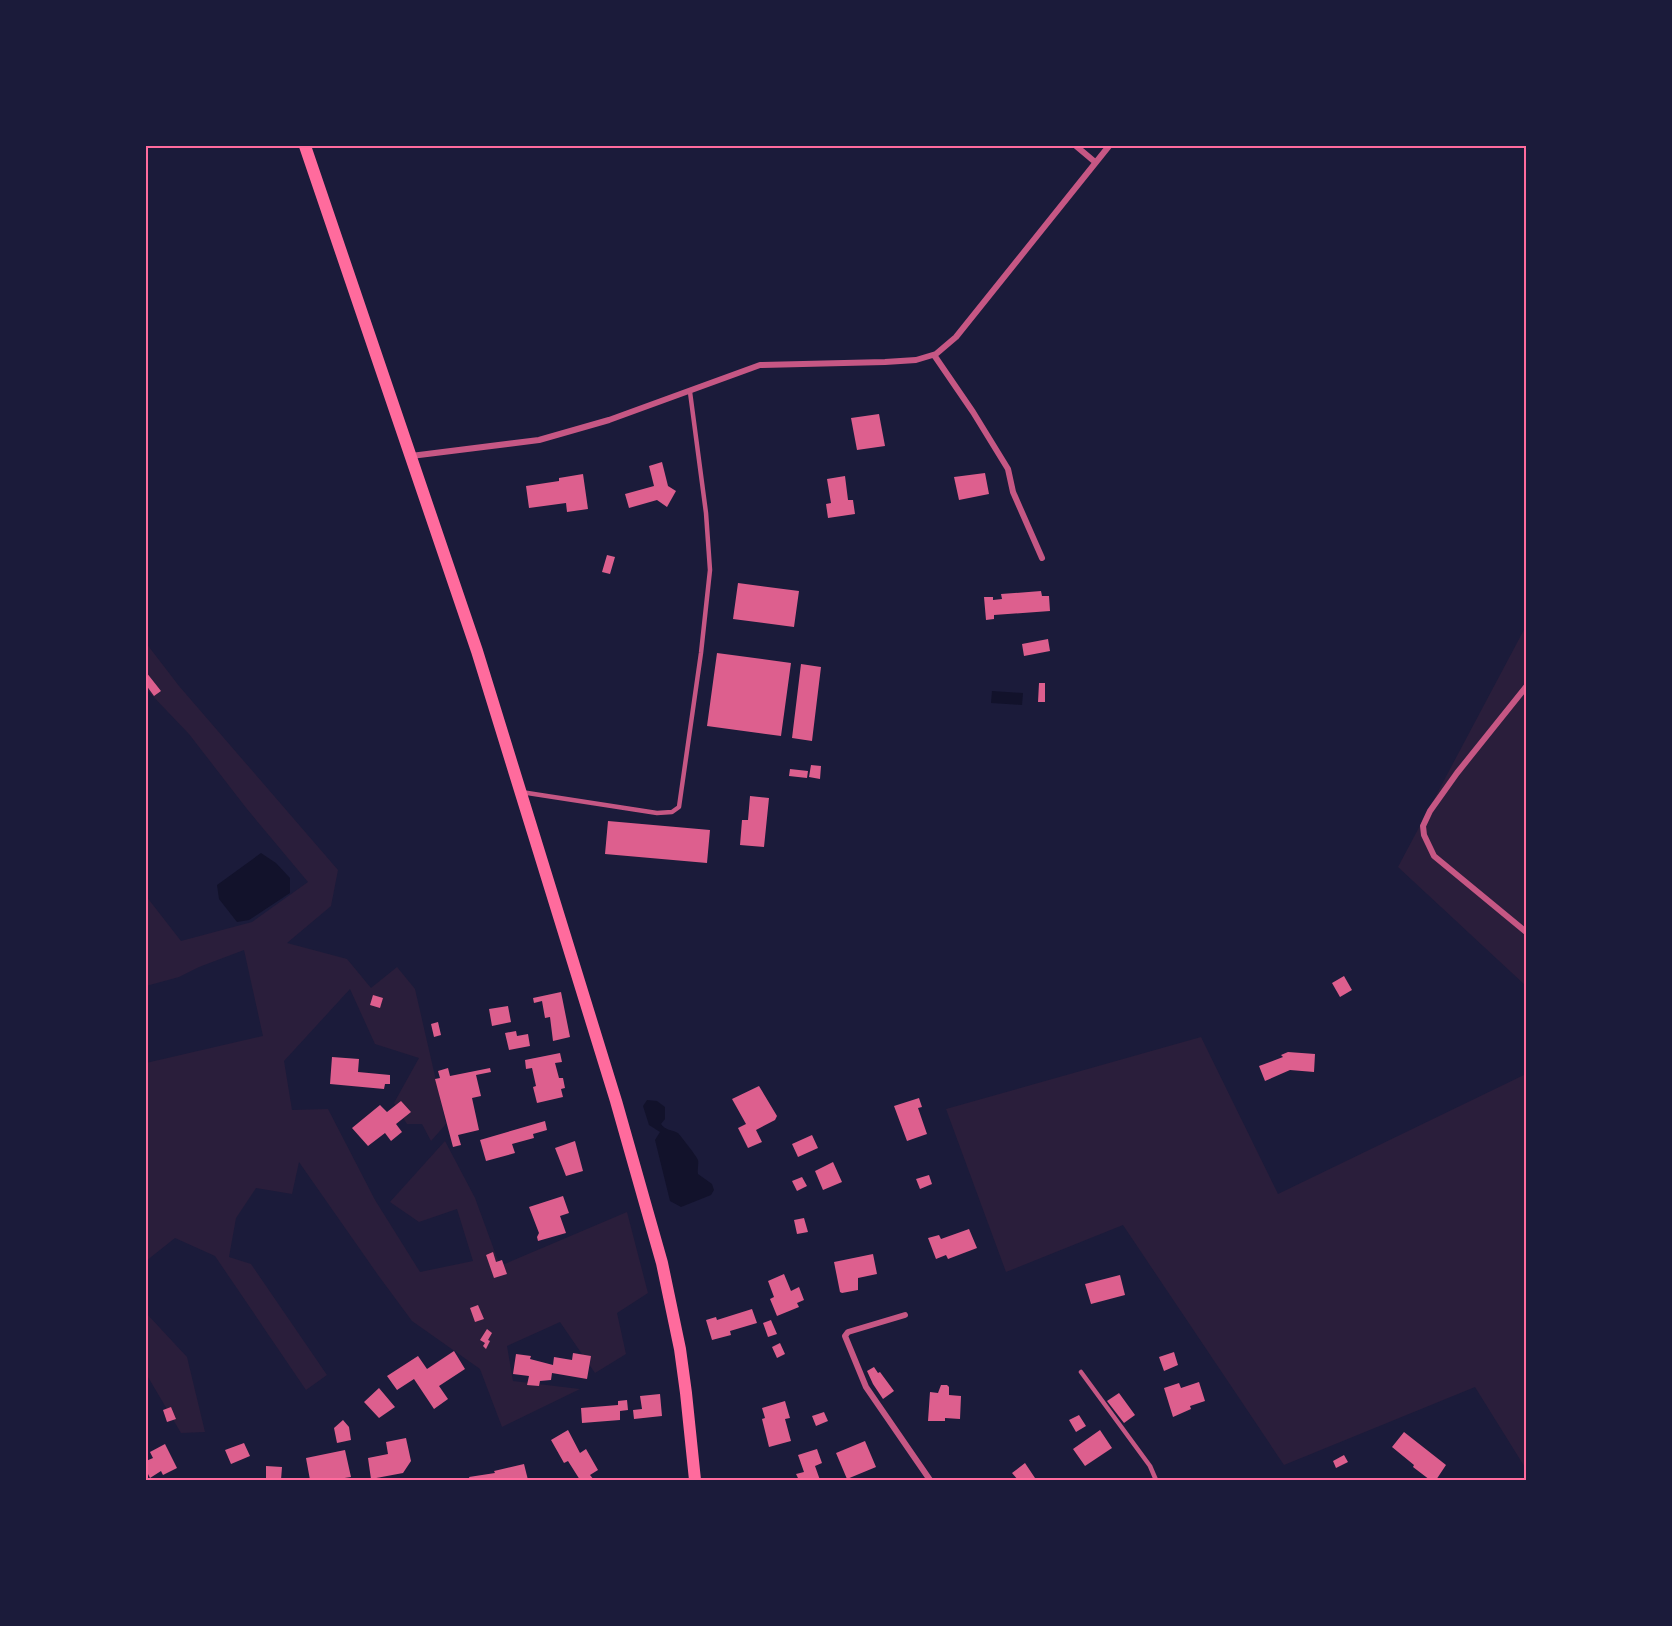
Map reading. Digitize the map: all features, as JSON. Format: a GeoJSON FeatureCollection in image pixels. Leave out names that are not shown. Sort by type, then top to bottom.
{"type":"FeatureCollection","features":[{"type":"Feature","properties":{"kind":"main road"},"geometry":{"type":"LineString","coordinates":[[305,146],[477,651],[616,1101],[662,1263],[687,1393],[695,1480]]}},
{"type":"Feature","properties":{"kind":"street"},"geometry":{"type":"LineString","coordinates":[[1076,146],[1095,162]]}},
{"type":"Feature","properties":{"kind":"street"},"geometry":{"type":"LineString","coordinates":[[411,456],[539,440],[609,420],[760,365],[885,362],[916,360],[934,355],[956,337],[1109,146]]}},
{"type":"Feature","properties":{"kind":"street"},"geometry":{"type":"LineString","coordinates":[[934,355],[1008,469],[1013,492],[1042,558]]}},
{"type":"Feature","properties":{"kind":"street"},"geometry":{"type":"LineString","coordinates":[[1527,687],[1457,772],[1430,811],[1423,826],[1424,835],[1434,856],[1527,932]]}},
{"type":"Feature","properties":{"kind":"street"},"geometry":{"type":"LineString","coordinates":[[905,1315],[848,1332],[845,1336],[866,1387],[930,1480]]}},
{"type":"Feature","properties":{"kind":"lane"},"geometry":{"type":"LineString","coordinates":[[521,792],[657,813],[672,812],[680,807],[710,570],[706,513],[690,392]]}},
{"type":"Feature","properties":{"kind":"lane"},"geometry":{"type":"LineString","coordinates":[[1081,1372],[1150,1466],[1156,1480]]}},
{"type":"Feature","properties":{"kind":"shaded area"},"geometry":{"type":"Polygon","coordinates":[[[1526,626],[1526,986],[1398,867],[1526,626]]]}},
{"type":"Feature","properties":{"kind":"shaded area"},"geometry":{"type":"Polygon","coordinates":[[[146,643],[179,686],[338,870],[331,906],[287,943],[347,959],[371,988],[397,967],[415,989],[446,1124],[431,1141],[422,1124],[407,1124],[394,1103],[419,1058],[375,1044],[350,989],[284,1061],[292,1110],[328,1109],[375,1200],[420,1272],[473,1261],[457,1209],[419,1222],[390,1202],[445,1141],[475,1198],[500,1266],[627,1212],[648,1293],[617,1313],[626,1354],[595,1373],[560,1322],[507,1346],[513,1381],[580,1389],[502,1427],[480,1369],[412,1321],[299,1162],[292,1194],[256,1188],[236,1218],[229,1257],[251,1264],[327,1375],[306,1390],[215,1256],[175,1238],[146,1261],[146,1063],[263,1036],[244,950],[179,977],[146,986],[146,896],[181,941],[252,922],[308,882],[189,734],[146,689],[146,643]]]}},
{"type":"Feature","properties":{"kind":"shaded area"},"geometry":{"type":"Polygon","coordinates":[[[992,691],[1023,693],[1022,705],[991,703],[992,691]]]}},
{"type":"Feature","properties":{"kind":"shaded area"},"geometry":{"type":"Polygon","coordinates":[[[261,853],[276,863],[290,878],[290,893],[249,920],[237,922],[219,899],[217,885],[261,853]]]}},
{"type":"Feature","properties":{"kind":"shaded area"},"geometry":{"type":"Polygon","coordinates":[[[1201,1037],[1278,1194],[1526,1074],[1526,1469],[1475,1387],[1284,1465],[1123,1225],[1006,1272],[946,1109],[1201,1037]]]}},
{"type":"Feature","properties":{"kind":"shaded area"},"geometry":{"type":"Polygon","coordinates":[[[647,1100],[657,1101],[665,1107],[665,1119],[661,1124],[678,1133],[695,1155],[698,1160],[698,1174],[712,1184],[714,1190],[711,1195],[681,1207],[670,1201],[655,1140],[660,1132],[649,1125],[643,1106],[647,1100]]]}},
{"type":"Feature","properties":{"kind":"shaded area"},"geometry":{"type":"Polygon","coordinates":[[[146,1313],[187,1357],[205,1432],[181,1433],[146,1376],[146,1313]]]}},
{"type":"Feature","properties":{"kind":"building"},"geometry":{"type":"Polygon","coordinates":[[[879,414],[885,446],[857,450],[851,418],[879,414]]]}},
{"type":"Feature","properties":{"kind":"building"},"geometry":{"type":"Polygon","coordinates":[[[662,462],[668,486],[676,491],[667,507],[657,500],[629,508],[625,494],[654,486],[649,466],[662,462]]]}},
{"type":"Feature","properties":{"kind":"building"},"geometry":{"type":"Polygon","coordinates":[[[985,473],[989,494],[959,500],[954,477],[985,473]]]}},
{"type":"Feature","properties":{"kind":"building"},"geometry":{"type":"Polygon","coordinates":[[[583,474],[588,509],[567,512],[566,503],[529,508],[526,486],[559,481],[559,478],[583,474]]]}},
{"type":"Feature","properties":{"kind":"building"},"geometry":{"type":"Polygon","coordinates":[[[845,476],[848,500],[853,500],[855,514],[828,518],[826,504],[831,503],[827,479],[845,476]]]}},
{"type":"Feature","properties":{"kind":"building"},"geometry":{"type":"Polygon","coordinates":[[[607,555],[615,557],[610,574],[602,572],[607,555]]]}},
{"type":"Feature","properties":{"kind":"building"},"geometry":{"type":"Polygon","coordinates":[[[738,583],[799,591],[794,627],[733,619],[738,583]]]}},
{"type":"Feature","properties":{"kind":"building"},"geometry":{"type":"Polygon","coordinates":[[[1041,591],[1042,596],[1049,596],[1050,611],[994,615],[994,619],[986,620],[984,597],[993,597],[993,600],[1002,599],[1001,594],[1041,591]]]}},
{"type":"Feature","properties":{"kind":"building"},"geometry":{"type":"Polygon","coordinates":[[[1048,639],[1050,651],[1024,656],[1022,644],[1048,639]]]}},
{"type":"Feature","properties":{"kind":"building"},"geometry":{"type":"Polygon","coordinates":[[[717,653],[791,663],[781,736],[707,726],[717,653]]]}},
{"type":"Feature","properties":{"kind":"building"},"geometry":{"type":"Polygon","coordinates":[[[801,664],[821,667],[812,741],[792,738],[801,664]]]}},
{"type":"Feature","properties":{"kind":"building"},"geometry":{"type":"Polygon","coordinates":[[[146,672],[161,691],[154,696],[146,685],[146,672]]]}},
{"type":"Feature","properties":{"kind":"building"},"geometry":{"type":"Polygon","coordinates":[[[1039,683],[1045,683],[1045,702],[1038,702],[1039,683]]]}},
{"type":"Feature","properties":{"kind":"building"},"geometry":{"type":"Polygon","coordinates":[[[811,765],[821,766],[820,779],[809,777],[811,765]]]}},
{"type":"Feature","properties":{"kind":"building"},"geometry":{"type":"Polygon","coordinates":[[[790,769],[808,771],[807,778],[789,776],[790,769]]]}},
{"type":"Feature","properties":{"kind":"building"},"geometry":{"type":"Polygon","coordinates":[[[750,796],[769,798],[764,847],[740,845],[742,820],[748,820],[750,796]]]}},
{"type":"Feature","properties":{"kind":"building"},"geometry":{"type":"Polygon","coordinates":[[[608,821],[710,830],[707,863],[605,854],[608,821]]]}},
{"type":"Feature","properties":{"kind":"building"},"geometry":{"type":"Polygon","coordinates":[[[1344,976],[1352,990],[1340,997],[1332,983],[1344,976]]]}},
{"type":"Feature","properties":{"kind":"building"},"geometry":{"type":"Polygon","coordinates":[[[561,992],[570,1037],[553,1041],[550,1017],[545,1018],[542,1001],[534,1003],[533,998],[561,992]]]}},
{"type":"Feature","properties":{"kind":"building"},"geometry":{"type":"Polygon","coordinates":[[[373,995],[383,998],[380,1008],[370,1005],[373,995]]]}},
{"type":"Feature","properties":{"kind":"building"},"geometry":{"type":"Polygon","coordinates":[[[508,1006],[511,1022],[492,1026],[489,1009],[508,1006]]]}},
{"type":"Feature","properties":{"kind":"building"},"geometry":{"type":"Polygon","coordinates":[[[438,1022],[441,1035],[434,1037],[431,1024],[438,1022]]]}},
{"type":"Feature","properties":{"kind":"building"},"geometry":{"type":"Polygon","coordinates":[[[516,1031],[517,1036],[528,1034],[530,1046],[509,1050],[505,1033],[516,1031]]]}},
{"type":"Feature","properties":{"kind":"building"},"geometry":{"type":"Polygon","coordinates":[[[1288,1052],[1315,1054],[1314,1072],[1290,1070],[1265,1081],[1259,1066],[1283,1057],[1281,1055],[1288,1052]]]}},
{"type":"Feature","properties":{"kind":"building"},"geometry":{"type":"Polygon","coordinates":[[[560,1053],[562,1062],[555,1063],[559,1078],[563,1078],[565,1088],[561,1089],[563,1097],[537,1103],[532,1068],[526,1069],[525,1060],[560,1053]]]}},
{"type":"Feature","properties":{"kind":"building"},"geometry":{"type":"Polygon","coordinates":[[[332,1057],[359,1059],[358,1072],[390,1075],[390,1084],[385,1084],[384,1089],[330,1084],[332,1057]]]}},
{"type":"Feature","properties":{"kind":"building"},"geometry":{"type":"Polygon","coordinates":[[[448,1068],[450,1076],[490,1068],[491,1072],[476,1075],[481,1096],[472,1098],[479,1130],[458,1135],[461,1145],[453,1147],[435,1079],[440,1078],[438,1071],[448,1068]]]}},
{"type":"Feature","properties":{"kind":"building"},"geometry":{"type":"Polygon","coordinates":[[[759,1086],[777,1116],[775,1120],[756,1130],[762,1142],[748,1148],[738,1128],[746,1124],[732,1099],[759,1086]]]}},
{"type":"Feature","properties":{"kind":"building"},"geometry":{"type":"Polygon","coordinates":[[[919,1098],[922,1107],[918,1108],[927,1134],[907,1141],[894,1106],[919,1098]]]}},
{"type":"Feature","properties":{"kind":"building"},"geometry":{"type":"Polygon","coordinates":[[[401,1101],[411,1112],[396,1124],[402,1132],[391,1141],[385,1133],[368,1146],[352,1128],[380,1105],[387,1112],[401,1101]]]}},
{"type":"Feature","properties":{"kind":"building"},"geometry":{"type":"Polygon","coordinates":[[[545,1121],[547,1130],[533,1134],[534,1138],[512,1144],[515,1153],[486,1161],[480,1140],[545,1121]]]}},
{"type":"Feature","properties":{"kind":"building"},"geometry":{"type":"Polygon","coordinates":[[[812,1135],[818,1148],[798,1157],[792,1144],[812,1135]]]}},
{"type":"Feature","properties":{"kind":"building"},"geometry":{"type":"Polygon","coordinates":[[[575,1141],[583,1171],[566,1176],[555,1148],[575,1141]]]}},
{"type":"Feature","properties":{"kind":"building"},"geometry":{"type":"Polygon","coordinates":[[[833,1162],[842,1182],[823,1190],[815,1171],[833,1162]]]}},
{"type":"Feature","properties":{"kind":"building"},"geometry":{"type":"Polygon","coordinates":[[[929,1175],[932,1184],[920,1189],[916,1179],[929,1175]]]}},
{"type":"Feature","properties":{"kind":"building"},"geometry":{"type":"Polygon","coordinates":[[[802,1177],[807,1186],[797,1191],[792,1181],[802,1177]]]}},
{"type":"Feature","properties":{"kind":"building"},"geometry":{"type":"Polygon","coordinates":[[[563,1196],[569,1213],[560,1216],[566,1233],[538,1241],[539,1233],[529,1207],[563,1196]]]}},
{"type":"Feature","properties":{"kind":"building"},"geometry":{"type":"Polygon","coordinates":[[[804,1218],[808,1232],[797,1234],[794,1220],[804,1218]]]}},
{"type":"Feature","properties":{"kind":"building"},"geometry":{"type":"Polygon","coordinates":[[[969,1229],[977,1248],[948,1259],[946,1255],[936,1259],[928,1238],[939,1235],[941,1239],[969,1229]]]}},
{"type":"Feature","properties":{"kind":"building"},"geometry":{"type":"Polygon","coordinates":[[[493,1252],[496,1262],[502,1260],[507,1274],[494,1278],[486,1255],[493,1252]]]}},
{"type":"Feature","properties":{"kind":"building"},"geometry":{"type":"Polygon","coordinates":[[[873,1254],[877,1274],[858,1278],[858,1290],[840,1292],[834,1262],[873,1254]]]}},
{"type":"Feature","properties":{"kind":"building"},"geometry":{"type":"Polygon","coordinates":[[[784,1274],[791,1291],[799,1287],[804,1300],[797,1303],[799,1307],[777,1316],[770,1299],[774,1297],[768,1281],[784,1274]]]}},
{"type":"Feature","properties":{"kind":"building"},"geometry":{"type":"Polygon","coordinates":[[[1120,1275],[1125,1295],[1091,1304],[1085,1284],[1120,1275]]]}},
{"type":"Feature","properties":{"kind":"building"},"geometry":{"type":"Polygon","coordinates":[[[478,1305],[484,1319],[475,1322],[470,1308],[478,1305]]]}},
{"type":"Feature","properties":{"kind":"building"},"geometry":{"type":"Polygon","coordinates":[[[752,1309],[757,1323],[730,1331],[731,1335],[712,1340],[706,1320],[716,1317],[717,1320],[752,1309]]]}},
{"type":"Feature","properties":{"kind":"building"},"geometry":{"type":"Polygon","coordinates":[[[771,1320],[777,1334],[768,1337],[763,1323],[771,1320]]]}},
{"type":"Feature","properties":{"kind":"building"},"geometry":{"type":"Polygon","coordinates":[[[487,1329],[492,1333],[486,1349],[483,1346],[485,1343],[480,1340],[487,1329]]]}},
{"type":"Feature","properties":{"kind":"building"},"geometry":{"type":"Polygon","coordinates":[[[780,1343],[785,1354],[777,1358],[772,1347],[780,1343]]]}},
{"type":"Feature","properties":{"kind":"building"},"geometry":{"type":"Polygon","coordinates":[[[454,1351],[465,1369],[439,1386],[448,1399],[434,1409],[414,1379],[397,1390],[387,1376],[418,1356],[427,1369],[454,1351]]]}},
{"type":"Feature","properties":{"kind":"building"},"geometry":{"type":"Polygon","coordinates":[[[1174,1352],[1178,1365],[1164,1371],[1159,1357],[1174,1352]]]}},
{"type":"Feature","properties":{"kind":"building"},"geometry":{"type":"Polygon","coordinates":[[[573,1353],[591,1356],[587,1379],[552,1373],[551,1380],[540,1381],[539,1386],[527,1385],[529,1376],[513,1374],[516,1354],[531,1356],[530,1359],[553,1365],[554,1357],[572,1360],[573,1353]]]}},
{"type":"Feature","properties":{"kind":"building"},"geometry":{"type":"Polygon","coordinates":[[[874,1367],[894,1391],[883,1399],[867,1371],[874,1367]]]}},
{"type":"Feature","properties":{"kind":"building"},"geometry":{"type":"Polygon","coordinates":[[[1199,1382],[1205,1401],[1190,1406],[1191,1409],[1173,1417],[1164,1388],[1179,1383],[1181,1388],[1199,1382]]]}},
{"type":"Feature","properties":{"kind":"building"},"geometry":{"type":"Polygon","coordinates":[[[941,1385],[949,1387],[949,1395],[961,1396],[960,1419],[945,1418],[945,1421],[928,1421],[930,1392],[938,1393],[941,1385]]]}},
{"type":"Feature","properties":{"kind":"building"},"geometry":{"type":"Polygon","coordinates":[[[379,1388],[395,1407],[379,1418],[364,1402],[379,1388]]]}},
{"type":"Feature","properties":{"kind":"building"},"geometry":{"type":"Polygon","coordinates":[[[1119,1393],[1135,1415],[1124,1423],[1107,1401],[1119,1393]]]}},
{"type":"Feature","properties":{"kind":"building"},"geometry":{"type":"Polygon","coordinates":[[[660,1394],[662,1416],[634,1419],[633,1410],[642,1409],[640,1396],[660,1394]]]}},
{"type":"Feature","properties":{"kind":"building"},"geometry":{"type":"Polygon","coordinates":[[[627,1400],[628,1410],[620,1411],[620,1420],[582,1423],[581,1408],[618,1405],[618,1401],[627,1400]]]}},
{"type":"Feature","properties":{"kind":"building"},"geometry":{"type":"Polygon","coordinates":[[[785,1401],[790,1418],[785,1419],[791,1441],[769,1447],[762,1419],[765,1418],[762,1408],[785,1401]]]}},
{"type":"Feature","properties":{"kind":"building"},"geometry":{"type":"Polygon","coordinates":[[[171,1407],[176,1419],[167,1422],[163,1410],[171,1407]]]}},
{"type":"Feature","properties":{"kind":"building"},"geometry":{"type":"Polygon","coordinates":[[[824,1412],[828,1421],[816,1426],[812,1416],[824,1412]]]}},
{"type":"Feature","properties":{"kind":"building"},"geometry":{"type":"Polygon","coordinates":[[[1079,1415],[1086,1426],[1076,1432],[1069,1420],[1079,1415]]]}},
{"type":"Feature","properties":{"kind":"building"},"geometry":{"type":"Polygon","coordinates":[[[343,1420],[349,1427],[351,1440],[337,1443],[334,1428],[343,1420]]]}},
{"type":"Feature","properties":{"kind":"building"},"geometry":{"type":"Polygon","coordinates":[[[568,1430],[580,1453],[586,1449],[598,1470],[590,1475],[594,1480],[580,1480],[568,1461],[564,1463],[551,1440],[568,1430]]]}},
{"type":"Feature","properties":{"kind":"building"},"geometry":{"type":"Polygon","coordinates":[[[1100,1430],[1112,1448],[1085,1466],[1073,1449],[1100,1430]]]}},
{"type":"Feature","properties":{"kind":"building"},"geometry":{"type":"Polygon","coordinates":[[[1404,1432],[1446,1465],[1436,1480],[1430,1480],[1392,1447],[1404,1432]]]}},
{"type":"Feature","properties":{"kind":"building"},"geometry":{"type":"Polygon","coordinates":[[[406,1438],[411,1461],[403,1473],[371,1479],[368,1458],[388,1454],[386,1442],[406,1438]]]}},
{"type":"Feature","properties":{"kind":"building"},"geometry":{"type":"Polygon","coordinates":[[[865,1441],[876,1467],[847,1479],[836,1453],[865,1441]]]}},
{"type":"Feature","properties":{"kind":"building"},"geometry":{"type":"Polygon","coordinates":[[[244,1443],[250,1456],[231,1464],[225,1450],[244,1443]]]}},
{"type":"Feature","properties":{"kind":"building"},"geometry":{"type":"Polygon","coordinates":[[[165,1444],[177,1468],[163,1475],[161,1471],[150,1478],[146,1470],[146,1461],[153,1458],[150,1452],[165,1444]]]}},
{"type":"Feature","properties":{"kind":"building"},"geometry":{"type":"Polygon","coordinates":[[[817,1449],[822,1463],[815,1466],[820,1480],[799,1480],[796,1474],[804,1472],[798,1455],[817,1449]]]}},
{"type":"Feature","properties":{"kind":"building"},"geometry":{"type":"Polygon","coordinates":[[[345,1450],[351,1477],[310,1480],[306,1458],[345,1450]]]}},
{"type":"Feature","properties":{"kind":"building"},"geometry":{"type":"Polygon","coordinates":[[[1344,1455],[1348,1462],[1336,1468],[1333,1461],[1344,1455]]]}},
{"type":"Feature","properties":{"kind":"building"},"geometry":{"type":"Polygon","coordinates":[[[1025,1463],[1035,1478],[1018,1480],[1012,1473],[1025,1463]]]}},
{"type":"Feature","properties":{"kind":"building"},"geometry":{"type":"Polygon","coordinates":[[[524,1464],[528,1480],[470,1480],[469,1477],[495,1473],[494,1471],[524,1464]]]}},
{"type":"Feature","properties":{"kind":"building"},"geometry":{"type":"Polygon","coordinates":[[[266,1466],[282,1467],[281,1480],[266,1480],[266,1466]]]}}]}
